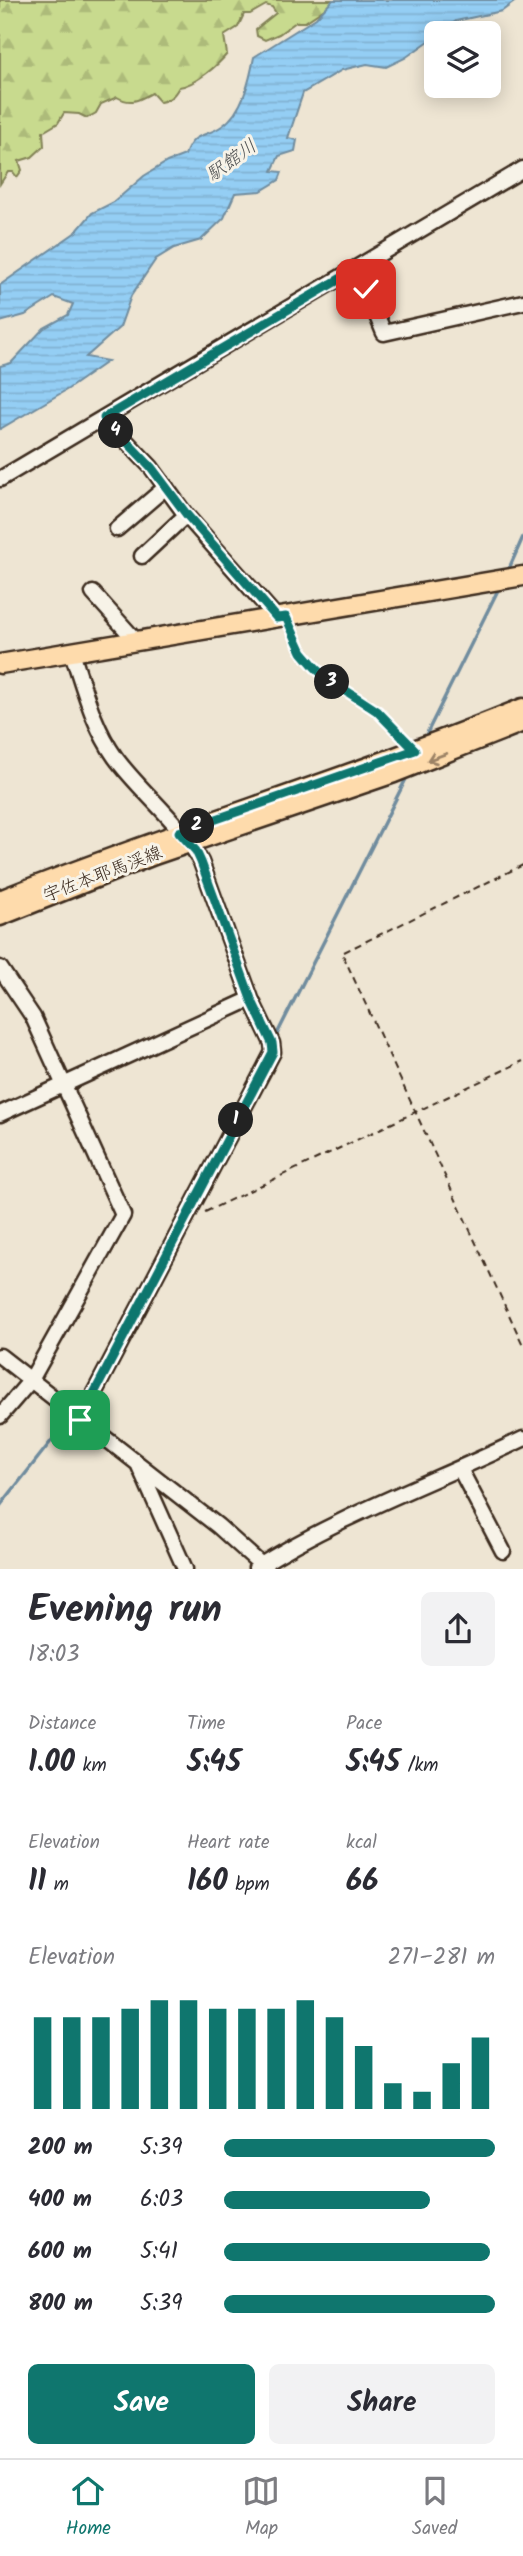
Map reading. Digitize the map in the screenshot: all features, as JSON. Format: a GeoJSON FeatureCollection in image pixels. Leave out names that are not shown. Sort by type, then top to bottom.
{"type":"FeatureCollection","features":[{"type":"Feature","properties":{"kind":"main road"},"geometry":{"type":"LineString","coordinates":[[0,664],[523,576]]}},
{"type":"Feature","properties":{"kind":"main road","name":"宇佐本耶馬渓線"},"geometry":{"type":"LineString","coordinates":[[0,916],[184,837],[523,708]]}},
{"type":"Feature","properties":{"kind":"main road","name":"宇佐本耶馬渓線"},"geometry":{"type":"LineString","coordinates":[[0,900],[102,860],[394,773],[523,723]]}},
{"type":"Feature","properties":{"kind":"street"},"geometry":{"type":"LineString","coordinates":[[0,480],[523,169]]}},
{"type":"Feature","properties":{"kind":"street"},"geometry":{"type":"LineString","coordinates":[[355,270],[384,333],[523,302]]}},
{"type":"Feature","properties":{"kind":"street"},"geometry":{"type":"LineString","coordinates":[[104,418],[151,467],[187,515],[281,617]]}},
{"type":"Feature","properties":{"kind":"street"},"geometry":{"type":"LineString","coordinates":[[117,529],[166,487]]}},
{"type":"Feature","properties":{"kind":"street"},"geometry":{"type":"LineString","coordinates":[[142,556],[187,515]]}},
{"type":"Feature","properties":{"kind":"street"},"geometry":{"type":"LineString","coordinates":[[93,593],[137,642]]}},
{"type":"Feature","properties":{"kind":"street"},"geometry":{"type":"LineString","coordinates":[[72,653],[93,717],[108,746],[184,837],[201,862],[251,999],[272,1043],[273,1052],[80,1420]]}},
{"type":"Feature","properties":{"kind":"street"},"geometry":{"type":"LineString","coordinates":[[0,968],[30,1012],[123,1215],[31,1380],[0,1416]]}},
{"type":"Feature","properties":{"kind":"street"},"geometry":{"type":"LineString","coordinates":[[0,1114],[251,999]]}},
{"type":"Feature","properties":{"kind":"street"},"geometry":{"type":"LineString","coordinates":[[0,1356],[226,1532],[261,1567],[392,1496],[521,1445]]}},
{"type":"Feature","properties":{"kind":"street"},"geometry":{"type":"LineString","coordinates":[[138,1465],[185,1569]]}},
{"type":"Feature","properties":{"kind":"street"},"geometry":{"type":"LineString","coordinates":[[460,1469],[503,1551]]}},
{"type":"Feature","properties":{"kind":"path"},"geometry":{"type":"LineString","coordinates":[[281,617],[302,652],[325,677],[377,711],[418,748]]}},
{"type":"Feature","properties":{"kind":"path"},"geometry":{"type":"LineString","coordinates":[[523,865],[342,953],[523,1345]]}},
{"type":"Feature","properties":{"kind":"path"},"geometry":{"type":"LineString","coordinates":[[184,1221],[523,1061]]}},
{"type":"Feature","properties":{"kind":"green space"},"geometry":{"type":"Polygon","coordinates":[[[0,0],[338,0],[305,22],[296,22],[265,40],[257,36],[256,29],[276,13],[272,7],[266,5],[250,14],[244,14],[238,27],[224,36],[227,54],[205,74],[192,83],[179,87],[171,97],[160,102],[152,93],[131,101],[117,97],[101,104],[96,113],[87,118],[79,114],[64,113],[58,123],[43,132],[44,146],[32,157],[19,161],[22,170],[17,177],[13,172],[8,172],[0,184],[0,0]]]}},
{"type":"Feature","properties":{"kind":"water","name":"駅館川"},"geometry":{"type":"Polygon","coordinates":[[[333,0],[517,0],[502,11],[456,21],[424,21],[424,45],[405,58],[386,67],[367,64],[342,70],[303,93],[288,138],[297,140],[295,151],[279,156],[272,171],[282,172],[279,180],[261,191],[235,193],[224,218],[201,240],[174,248],[156,259],[131,296],[120,327],[86,357],[108,361],[68,389],[0,429],[0,366],[11,363],[44,328],[68,315],[73,304],[54,297],[25,315],[0,322],[0,285],[76,232],[92,213],[114,202],[144,176],[185,155],[196,138],[222,126],[240,104],[254,57],[316,18],[333,0]]]}},
{"type":"Feature","properties":{"kind":"waterway"},"geometry":{"type":"LineString","coordinates":[[507,573],[523,537]]}},
{"type":"Feature","properties":{"kind":"waterway"},"geometry":{"type":"LineString","coordinates":[[424,739],[500,586]]}},
{"type":"Feature","properties":{"kind":"waterway"},"geometry":{"type":"LineString","coordinates":[[274,1040],[408,775]]}},
{"type":"Feature","properties":{"kind":"waterway"},"geometry":{"type":"LineString","coordinates":[[75,1410],[93,1380]]}},
{"type":"Feature","properties":{"kind":"waterway"},"geometry":{"type":"LineString","coordinates":[[0,1506],[71,1416]]}},
{"type":"Feature","properties":{"kind":"route"},"geometry":{"type":"LineString","coordinates":[[80,1420],[273,1052],[272,1043],[251,999],[201,862],[196,851],[179,832],[415,750],[377,711],[333,683],[315,667],[302,652],[286,617],[277,618],[187,515],[151,467],[104,418],[355,270],[366,289]]}}]}
